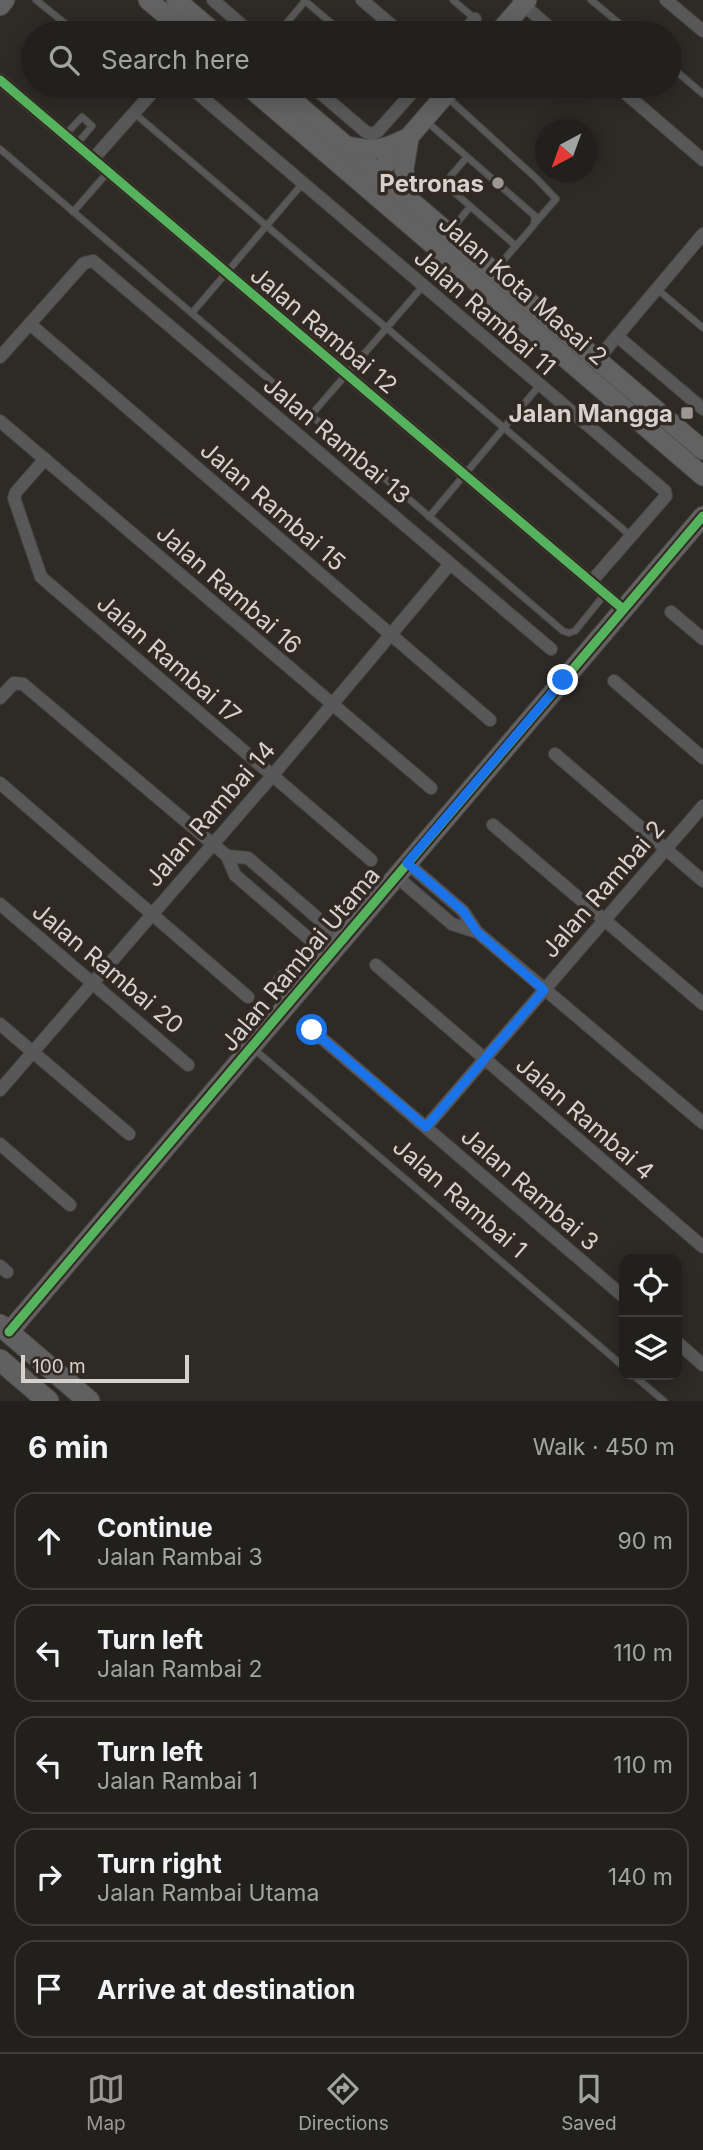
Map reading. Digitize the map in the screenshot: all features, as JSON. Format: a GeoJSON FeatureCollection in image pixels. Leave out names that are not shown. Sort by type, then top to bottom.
{"type":"FeatureCollection","features":[{"type":"Feature","properties":{"kind":"main road"},"geometry":{"type":"LineString","coordinates":[[0,6],[5,0]]}},
{"type":"Feature","properties":{"kind":"main road"},"geometry":{"type":"LineString","coordinates":[[148,0],[173,21]]}},
{"type":"Feature","properties":{"kind":"main road"},"geometry":{"type":"LineString","coordinates":[[176,0],[201,21]]}},
{"type":"Feature","properties":{"kind":"main road"},"geometry":{"type":"LineString","coordinates":[[507,21],[522,2]]}},
{"type":"Feature","properties":{"kind":"main road","name":"Jalan Kota Masai 2"},"geometry":{"type":"LineString","coordinates":[[264,98],[372,180],[703,476]]}},
{"type":"Feature","properties":{"kind":"main road","name":"Jalan Kota Masai 2"},"geometry":{"type":"LineString","coordinates":[[290,98],[346,146],[372,180],[409,199],[703,450]]}},
{"type":"Feature","properties":{"kind":"main road"},"geometry":{"type":"LineString","coordinates":[[372,180],[442,98]]}},
{"type":"Feature","properties":{"kind":"main road"},"geometry":{"type":"LineString","coordinates":[[346,146],[373,151],[390,147],[409,137]]}},
{"type":"Feature","properties":{"kind":"main road"},"geometry":{"type":"LineString","coordinates":[[409,137],[404,169],[409,199]]}},
{"type":"Feature","properties":{"kind":"main road","name":"Jalan Rambai Utama"},"geometry":{"type":"LineString","coordinates":[[5,1329],[343,940],[703,516]]}},
{"type":"Feature","properties":{"kind":"main road"},"geometry":{"type":"LineString","coordinates":[[5,1329],[89,1401]]}},
{"type":"Feature","properties":{"kind":"main road"},"geometry":{"type":"LineString","coordinates":[[0,1360],[48,1401]]}},
{"type":"Feature","properties":{"kind":"street"},"geometry":{"type":"LineString","coordinates":[[212,0],[237,21]]}},
{"type":"Feature","properties":{"kind":"street"},"geometry":{"type":"LineString","coordinates":[[362,0],[387,21]]}},
{"type":"Feature","properties":{"kind":"street"},"geometry":{"type":"LineString","coordinates":[[666,0],[703,31]]}},
{"type":"Feature","properties":{"kind":"street"},"geometry":{"type":"LineString","coordinates":[[522,2],[543,21]]}},
{"type":"Feature","properties":{"kind":"street","name":"Jalan Rambai 12"},"geometry":{"type":"LineString","coordinates":[[0,80],[21,98]]}},
{"type":"Feature","properties":{"kind":"street","name":"Jalan Rambai 12"},"geometry":{"type":"LineString","coordinates":[[21,98],[623,609]]}},
{"type":"Feature","properties":{"kind":"street"},"geometry":{"type":"LineString","coordinates":[[93,159],[147,98]]}},
{"type":"Feature","properties":{"kind":"street","name":"Jalan Rambai 11"},"geometry":{"type":"LineString","coordinates":[[203,98],[665,491],[666,496],[591,582]]}},
{"type":"Feature","properties":{"kind":"street"},"geometry":{"type":"LineString","coordinates":[[326,98],[366,132],[373,134],[381,129],[404,98]]}},
{"type":"Feature","properties":{"kind":"street"},"geometry":{"type":"LineString","coordinates":[[631,98],[703,160]]}},
{"type":"Feature","properties":{"kind":"street"},"geometry":{"type":"LineString","coordinates":[[597,360],[703,234]]}},
{"type":"Feature","properties":{"kind":"street"},"geometry":{"type":"LineString","coordinates":[[692,246],[703,256]]}},
{"type":"Feature","properties":{"kind":"street","name":"Jalan Rambai 13"},"geometry":{"type":"LineString","coordinates":[[30,324],[83,263],[96,263],[551,649]]}},
{"type":"Feature","properties":{"kind":"street"},"geometry":{"type":"LineString","coordinates":[[0,358],[30,324]]}},
{"type":"Feature","properties":{"kind":"street","name":"Jalan Rambai 15"},"geometry":{"type":"LineString","coordinates":[[30,324],[490,720]]}},
{"type":"Feature","properties":{"kind":"street"},"geometry":{"type":"LineString","coordinates":[[617,336],[703,410]]}},
{"type":"Feature","properties":{"kind":"street","name":"Jalan Rambai 16"},"geometry":{"type":"LineString","coordinates":[[0,421],[430,788]]}},
{"type":"Feature","properties":{"kind":"street","name":"Jalan Rambai 17"},"geometry":{"type":"LineString","coordinates":[[45,459],[16,492],[14,498],[40,575],[371,860]]}},
{"type":"Feature","properties":{"kind":"street","name":"Jalan Rambai 14"},"geometry":{"type":"LineString","coordinates":[[0,1090],[272,776],[450,564]]}},
{"type":"Feature","properties":{"kind":"street"},"geometry":{"type":"LineString","coordinates":[[671,612],[703,639]]}},
{"type":"Feature","properties":{"kind":"street"},"geometry":{"type":"LineString","coordinates":[[614,681],[703,758]]}},
{"type":"Feature","properties":{"kind":"street"},"geometry":{"type":"LineString","coordinates":[[0,698],[14,682],[25,685],[227,856],[235,875],[329,956]]}},
{"type":"Feature","properties":{"kind":"street"},"geometry":{"type":"LineString","coordinates":[[555,754],[703,881]]}},
{"type":"Feature","properties":{"kind":"street"},"geometry":{"type":"LineString","coordinates":[[0,783],[248,997]]}},
{"type":"Feature","properties":{"kind":"street","name":"Jalan Rambai 2"},"geometry":{"type":"LineString","coordinates":[[426,1127],[703,806]]}},
{"type":"Feature","properties":{"kind":"street"},"geometry":{"type":"LineString","coordinates":[[493,825],[703,1004]]}},
{"type":"Feature","properties":{"kind":"street"},"geometry":{"type":"LineString","coordinates":[[227,856],[248,858],[343,940]]}},
{"type":"Feature","properties":{"kind":"street"},"geometry":{"type":"LineString","coordinates":[[402,869],[463,911],[477,932],[703,1123]]}},
{"type":"Feature","properties":{"kind":"street"},"geometry":{"type":"LineString","coordinates":[[261,898],[275,881]]}},
{"type":"Feature","properties":{"kind":"street","name":"Jalan Rambai 20"},"geometry":{"type":"LineString","coordinates":[[0,904],[188,1065]]}},
{"type":"Feature","properties":{"kind":"street","name":"Jalan Rambai 4"},"geometry":{"type":"LineString","coordinates":[[376,965],[703,1247]]}},
{"type":"Feature","properties":{"kind":"street"},"geometry":{"type":"LineString","coordinates":[[0,1024],[129,1134]]}},
{"type":"Feature","properties":{"kind":"street","name":"Jalan Rambai 3"},"geometry":{"type":"LineString","coordinates":[[312,1030],[619,1293]]}},
{"type":"Feature","properties":{"kind":"street"},"geometry":{"type":"LineString","coordinates":[[0,1144],[70,1205]]}},
{"type":"Feature","properties":{"kind":"street"},"geometry":{"type":"LineString","coordinates":[[682,1346],[703,1365]]}},
{"type":"Feature","properties":{"kind":"lane"},"geometry":{"type":"LineString","coordinates":[[36,0],[62,21]]}},
{"type":"Feature","properties":{"kind":"lane"},"geometry":{"type":"LineString","coordinates":[[288,21],[305,0],[329,21]]}},
{"type":"Feature","properties":{"kind":"lane"},"geometry":{"type":"LineString","coordinates":[[453,0],[475,19]]}},
{"type":"Feature","properties":{"kind":"lane"},"geometry":{"type":"LineString","coordinates":[[591,0],[616,21]]}},
{"type":"Feature","properties":{"kind":"lane"},"geometry":{"type":"LineString","coordinates":[[682,76],[703,94]]}},
{"type":"Feature","properties":{"kind":"lane"},"geometry":{"type":"LineString","coordinates":[[457,98],[554,197],[555,202],[494,272]]}},
{"type":"Feature","properties":{"kind":"lane"},"geometry":{"type":"LineString","coordinates":[[134,113],[631,536]]}},
{"type":"Feature","properties":{"kind":"lane"},"geometry":{"type":"LineString","coordinates":[[65,135],[82,117],[92,125],[76,145]]}},
{"type":"Feature","properties":{"kind":"lane"},"geometry":{"type":"LineString","coordinates":[[424,120],[533,214],[535,223]]}},
{"type":"Feature","properties":{"kind":"lane"},"geometry":{"type":"LineString","coordinates":[[0,149],[566,633],[575,631],[605,594]]}},
{"type":"Feature","properties":{"kind":"lane"},"geometry":{"type":"LineString","coordinates":[[467,157],[449,178],[447,184],[450,190],[516,246]]}},
{"type":"Feature","properties":{"kind":"lane"},"geometry":{"type":"LineString","coordinates":[[74,212],[108,172]]}},
{"type":"Feature","properties":{"kind":"lane"},"geometry":{"type":"LineString","coordinates":[[192,313],[303,183]]}},
{"type":"Feature","properties":{"kind":"lane"},"geometry":{"type":"LineString","coordinates":[[449,233],[470,207]]}},
{"type":"Feature","properties":{"kind":"lane"},"geometry":{"type":"LineString","coordinates":[[311,415],[423,286]]}},
{"type":"Feature","properties":{"kind":"lane"},"geometry":{"type":"LineString","coordinates":[[657,289],[703,328]]}},
{"type":"Feature","properties":{"kind":"lane"},"geometry":{"type":"LineString","coordinates":[[429,517],[540,386]]}},
{"type":"Feature","properties":{"kind":"lane","name":"Jalan Rambai 1"},"geometry":{"type":"LineString","coordinates":[[251,1047],[619,1363]]}},
{"type":"Feature","properties":{"kind":"lane"},"geometry":{"type":"LineString","coordinates":[[640,1380],[664,1401]]}},
{"type":"Feature","properties":{"kind":"cycle path"},"geometry":{"type":"LineString","coordinates":[[0,80],[21,98]]}},
{"type":"Feature","properties":{"kind":"cycle path"},"geometry":{"type":"LineString","coordinates":[[21,98],[623,609]]}},
{"type":"Feature","properties":{"kind":"cycle path"},"geometry":{"type":"LineString","coordinates":[[9,1332],[703,516]]}},
{"type":"Feature","properties":{"kind":"place","name":"Petronas"},"geometry":{"type":"Point","coordinates":[498,183]}},
{"type":"Feature","properties":{"kind":"place","name":"Jalan Mangga"},"geometry":{"type":"Point","coordinates":[687,413]}},
{"type":"Feature","properties":{"kind":"route"},"geometry":{"type":"LineString","coordinates":[[312,1030],[426,1127],[544,990],[477,932],[463,911],[407,863],[563,680]]}}]}
